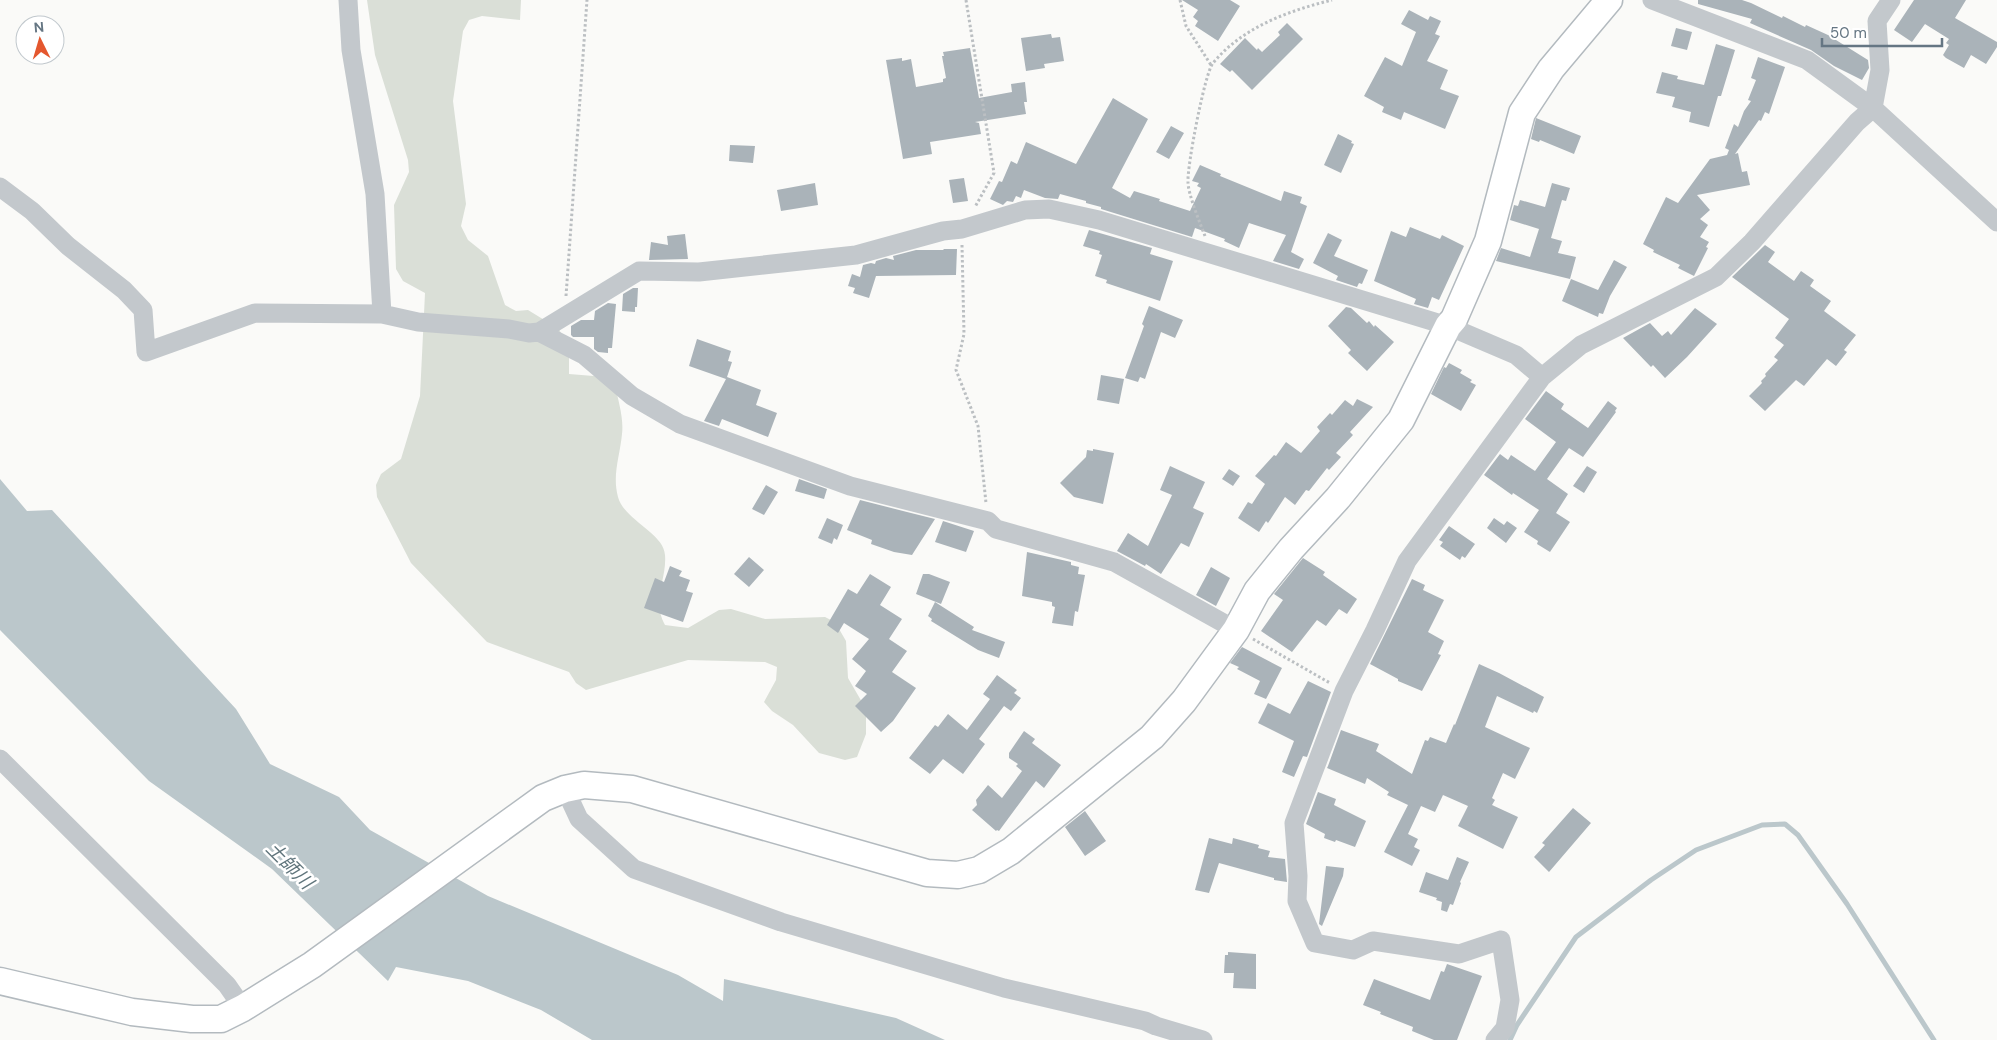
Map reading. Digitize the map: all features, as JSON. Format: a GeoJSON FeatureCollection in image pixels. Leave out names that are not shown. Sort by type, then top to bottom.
{"type":"FeatureCollection","features":[{"type":"Feature","properties":{"kind":"street"},"geometry":{"type":"LineString","coordinates":[[348,0],[351,50],[374,194],[382,314]]}},
{"type":"Feature","properties":{"kind":"street"},"geometry":{"type":"LineString","coordinates":[[0,981],[141,1013],[192,1019],[220,1019],[243,1008],[312,965],[554,793],[584,785],[632,788],[927,873],[958,875],[979,870],[1011,851],[1152,737],[1184,701],[1236,630],[1256,591],[1291,548],[1338,498],[1401,420],[1448,326],[1454,319],[1488,241],[1522,113],[1551,68],[1609,0]]}},
{"type":"Feature","properties":{"kind":"street"},"geometry":{"type":"LineString","coordinates":[[1652,0],[1807,60],[1873,108],[1997,222]]}},
{"type":"Feature","properties":{"kind":"street"},"geometry":{"type":"LineString","coordinates":[[1505,1036],[1510,1000],[1501,940],[1460,954],[1373,941],[1353,950],[1315,944],[1297,901],[1298,876],[1294,823],[1344,691],[1407,561],[1542,377],[1581,345],[1716,277],[1752,242],[1857,122],[1873,108],[1880,70],[1877,21],[1891,0]]}},
{"type":"Feature","properties":{"kind":"street"},"geometry":{"type":"LineString","coordinates":[[0,187],[32,211],[68,246],[124,290],[143,310],[146,352],[255,313],[382,314],[418,322],[509,329],[529,333],[539,332],[639,271],[699,272],[856,255],[943,231],[962,229],[1025,210],[1049,209],[1099,220],[1448,326],[1516,355],[1542,377]]}},
{"type":"Feature","properties":{"kind":"street"},"geometry":{"type":"LineString","coordinates":[[539,332],[584,355],[632,396],[680,424],[850,486],[988,521],[996,529],[1114,562],[1236,630]]}},
{"type":"Feature","properties":{"kind":"street"},"geometry":{"type":"LineString","coordinates":[[0,759],[228,985],[243,1008]]}},
{"type":"Feature","properties":{"kind":"street"},"geometry":{"type":"LineString","coordinates":[[554,793],[579,819],[634,869],[781,922],[1004,988],[1146,1021],[1156,1026],[1203,1040]]}},
{"type":"Feature","properties":{"kind":"path"},"geometry":{"type":"LineString","coordinates":[[564,318],[588,0]]}},
{"type":"Feature","properties":{"kind":"path"},"geometry":{"type":"LineString","coordinates":[[966,0],[994,173],[962,229],[964,334],[956,370],[978,426],[988,521]]}},
{"type":"Feature","properties":{"kind":"path"},"geometry":{"type":"LineString","coordinates":[[1180,0],[1186,26],[1211,64]]}},
{"type":"Feature","properties":{"kind":"path"},"geometry":{"type":"LineString","coordinates":[[1210,253],[1187,182],[1196,125],[1211,64],[1242,36],[1296,10],[1332,0]]}},
{"type":"Feature","properties":{"kind":"path"},"geometry":{"type":"LineString","coordinates":[[1236,630],[1344,691]]}},
{"type":"Feature","properties":{"kind":"shaded area"},"geometry":{"type":"Polygon","coordinates":[[[367,0],[521,0],[520,20],[482,16],[469,20],[463,31],[453,101],[466,204],[461,226],[468,240],[488,256],[505,305],[516,311],[528,310],[559,329],[569,350],[569,374],[606,377],[615,385],[622,422],[616,489],[622,505],[628,513],[651,533],[663,547],[665,564],[659,607],[665,625],[688,628],[719,610],[731,609],[765,619],[825,617],[835,622],[846,641],[848,678],[866,709],[866,734],[857,757],[845,760],[819,753],[793,725],[772,711],[764,702],[776,680],[777,667],[765,662],[688,660],[586,690],[576,683],[569,672],[487,642],[411,563],[377,497],[376,485],[381,474],[401,459],[420,396],[425,293],[403,281],[396,269],[394,205],[409,172],[408,160],[375,55],[367,0]]]}},
{"type":"Feature","properties":{"kind":"water","name":"土師川"},"geometry":{"type":"Polygon","coordinates":[[[0,479],[27,511],[52,510],[236,709],[270,764],[339,797],[370,830],[488,896],[678,975],[723,1001],[724,979],[896,1018],[945,1040],[592,1040],[541,1010],[468,981],[396,967],[388,981],[272,869],[149,781],[0,630],[0,479]]]}},
{"type":"Feature","properties":{"kind":"building"},"geometry":{"type":"Polygon","coordinates":[[[1182,0],[1230,0],[1240,6],[1218,41],[1195,26],[1198,21],[1193,17],[1198,10],[1182,0]]]}},
{"type":"Feature","properties":{"kind":"building"},"geometry":{"type":"Polygon","coordinates":[[[1698,0],[1742,0],[1751,3],[1782,18],[1783,16],[1805,27],[1806,25],[1828,35],[1868,60],[1869,68],[1862,80],[1834,66],[1811,50],[1750,23],[1752,19],[1698,4],[1698,0]]]}},
{"type":"Feature","properties":{"kind":"building"},"geometry":{"type":"Polygon","coordinates":[[[1914,0],[1966,0],[1955,18],[1997,42],[1997,47],[1986,64],[1971,55],[1964,68],[1946,58],[1943,55],[1949,45],[1946,43],[1949,39],[1925,24],[1912,42],[1894,30],[1914,0]]]}},
{"type":"Feature","properties":{"kind":"building"},"geometry":{"type":"Polygon","coordinates":[[[1409,10],[1428,20],[1430,16],[1441,21],[1435,34],[1440,36],[1427,61],[1448,70],[1440,89],[1459,96],[1445,129],[1404,112],[1401,120],[1382,112],[1384,107],[1364,96],[1385,57],[1402,66],[1416,32],[1401,24],[1409,10]]]}},
{"type":"Feature","properties":{"kind":"building"},"geometry":{"type":"Polygon","coordinates":[[[1287,23],[1303,39],[1252,90],[1232,70],[1230,72],[1220,64],[1245,38],[1257,50],[1258,48],[1262,52],[1280,35],[1278,32],[1287,23]]]}},
{"type":"Feature","properties":{"kind":"building"},"geometry":{"type":"Polygon","coordinates":[[[1676,28],[1692,32],[1687,50],[1671,46],[1676,28]]]}},
{"type":"Feature","properties":{"kind":"building"},"geometry":{"type":"Polygon","coordinates":[[[1051,34],[1052,38],[1060,37],[1064,61],[1044,64],[1045,68],[1026,71],[1021,38],[1051,34]]]}},
{"type":"Feature","properties":{"kind":"building"},"geometry":{"type":"Polygon","coordinates":[[[1716,44],[1735,50],[1709,127],[1689,122],[1691,112],[1672,107],[1675,97],[1656,93],[1662,72],[1678,76],[1677,79],[1704,85],[1716,44]]]}},
{"type":"Feature","properties":{"kind":"building"},"geometry":{"type":"Polygon","coordinates":[[[970,48],[979,98],[1012,92],[1011,84],[1025,82],[1027,102],[1024,102],[1026,114],[975,122],[979,123],[981,134],[930,142],[932,154],[903,159],[886,60],[902,58],[902,61],[911,59],[916,87],[943,82],[943,79],[946,78],[943,52],[970,48]]]}},
{"type":"Feature","properties":{"kind":"building"},"geometry":{"type":"Polygon","coordinates":[[[1758,57],[1785,67],[1769,114],[1765,112],[1761,121],[1759,120],[1735,154],[1738,153],[1742,172],[1747,171],[1750,185],[1697,195],[1710,210],[1700,219],[1708,225],[1700,237],[1709,242],[1706,247],[1708,248],[1694,276],[1678,268],[1680,265],[1653,252],[1654,250],[1643,244],[1666,197],[1678,203],[1710,159],[1727,155],[1729,150],[1725,148],[1734,124],[1738,127],[1744,111],[1751,101],[1748,100],[1756,80],[1751,78],[1758,57]]]}},
{"type":"Feature","properties":{"kind":"building"},"geometry":{"type":"Polygon","coordinates":[[[1113,98],[1148,119],[1112,188],[1130,198],[1134,191],[1190,211],[1201,188],[1197,186],[1199,183],[1192,181],[1200,165],[1221,174],[1220,176],[1281,201],[1284,191],[1302,197],[1300,203],[1307,206],[1291,252],[1304,259],[1299,269],[1273,261],[1286,235],[1249,223],[1239,248],[1224,241],[1225,239],[1195,228],[1192,237],[1101,209],[1101,207],[1086,203],[1086,201],[1060,194],[1058,199],[1045,198],[1024,190],[1021,198],[1016,196],[1013,202],[1007,201],[1003,205],[990,199],[999,181],[1002,182],[1011,161],[1017,164],[1026,142],[1076,164],[1113,98]]]}},
{"type":"Feature","properties":{"kind":"building"},"geometry":{"type":"Polygon","coordinates":[[[1536,118],[1581,136],[1574,154],[1540,140],[1539,142],[1531,139],[1536,118]]]}},
{"type":"Feature","properties":{"kind":"building"},"geometry":{"type":"Polygon","coordinates":[[[1171,126],[1184,133],[1169,159],[1156,152],[1171,126]]]}},
{"type":"Feature","properties":{"kind":"building"},"geometry":{"type":"Polygon","coordinates":[[[1338,134],[1354,144],[1341,173],[1324,165],[1338,134]]]}},
{"type":"Feature","properties":{"kind":"building"},"geometry":{"type":"Polygon","coordinates":[[[730,145],[755,146],[753,163],[729,161],[730,145]]]}},
{"type":"Feature","properties":{"kind":"building"},"geometry":{"type":"Polygon","coordinates":[[[964,178],[968,201],[953,203],[949,180],[964,178]]]}},
{"type":"Feature","properties":{"kind":"building"},"geometry":{"type":"Polygon","coordinates":[[[815,183],[818,205],[781,211],[777,190],[815,183]]]}},
{"type":"Feature","properties":{"kind":"building"},"geometry":{"type":"Polygon","coordinates":[[[1552,183],[1570,188],[1566,201],[1562,200],[1551,238],[1562,241],[1558,253],[1576,257],[1570,279],[1496,261],[1501,248],[1530,257],[1539,229],[1510,220],[1514,205],[1518,206],[1520,200],[1545,207],[1552,183]]]}},
{"type":"Feature","properties":{"kind":"building"},"geometry":{"type":"Polygon","coordinates":[[[1410,227],[1440,239],[1442,235],[1464,246],[1439,300],[1432,297],[1428,308],[1414,304],[1416,299],[1374,281],[1391,231],[1406,237],[1410,227]]]}},
{"type":"Feature","properties":{"kind":"building"},"geometry":{"type":"Polygon","coordinates":[[[1089,230],[1152,248],[1150,254],[1173,261],[1160,301],[1106,283],[1107,280],[1095,276],[1102,255],[1099,254],[1100,251],[1083,246],[1089,230]]]}},
{"type":"Feature","properties":{"kind":"building"},"geometry":{"type":"Polygon","coordinates":[[[1328,233],[1342,240],[1334,256],[1368,270],[1362,284],[1359,283],[1357,287],[1336,280],[1338,276],[1313,263],[1328,233]]]}},
{"type":"Feature","properties":{"kind":"building"},"geometry":{"type":"Polygon","coordinates":[[[685,234],[688,259],[649,260],[651,242],[668,245],[667,236],[685,234]]]}},
{"type":"Feature","properties":{"kind":"building"},"geometry":{"type":"Polygon","coordinates":[[[1765,245],[1775,252],[1768,262],[1794,281],[1801,271],[1814,280],[1810,286],[1831,301],[1824,311],[1856,335],[1844,350],[1847,352],[1836,366],[1827,359],[1804,386],[1796,380],[1765,411],[1749,396],[1762,383],[1761,381],[1766,376],[1765,374],[1778,360],[1774,357],[1784,345],[1775,338],[1789,319],[1732,277],[1765,245]]]}},
{"type":"Feature","properties":{"kind":"building"},"geometry":{"type":"Polygon","coordinates":[[[957,249],[956,275],[876,276],[869,298],[853,293],[855,288],[848,286],[852,274],[860,277],[863,265],[875,264],[876,261],[886,258],[894,260],[893,256],[916,250],[957,249]]]}},
{"type":"Feature","properties":{"kind":"building"},"geometry":{"type":"Polygon","coordinates":[[[1614,260],[1627,267],[1610,296],[1603,314],[1599,313],[1598,317],[1562,301],[1571,279],[1598,290],[1614,260]]]}},
{"type":"Feature","properties":{"kind":"building"},"geometry":{"type":"Polygon","coordinates":[[[633,288],[638,288],[635,312],[622,311],[623,294],[633,288]]]}},
{"type":"Feature","properties":{"kind":"building"},"geometry":{"type":"Polygon","coordinates":[[[608,303],[616,304],[612,348],[608,348],[608,353],[598,352],[594,349],[594,337],[573,337],[571,335],[571,326],[581,320],[594,320],[595,311],[608,303]]]}},
{"type":"Feature","properties":{"kind":"building"},"geometry":{"type":"Polygon","coordinates":[[[1149,306],[1183,320],[1175,338],[1161,332],[1145,379],[1140,377],[1138,382],[1125,378],[1144,326],[1142,324],[1149,306]]]}},
{"type":"Feature","properties":{"kind":"building"},"geometry":{"type":"Polygon","coordinates":[[[1346,307],[1351,308],[1367,323],[1369,321],[1374,327],[1375,325],[1394,342],[1367,371],[1348,353],[1351,350],[1328,326],[1346,307]]]}},
{"type":"Feature","properties":{"kind":"building"},"geometry":{"type":"Polygon","coordinates":[[[1695,308],[1717,324],[1665,378],[1653,365],[1651,367],[1623,338],[1650,323],[1662,336],[1668,331],[1671,335],[1695,308]]]}},
{"type":"Feature","properties":{"kind":"building"},"geometry":{"type":"Polygon","coordinates":[[[697,339],[731,351],[728,361],[732,362],[727,377],[761,390],[756,405],[777,413],[768,437],[722,419],[719,426],[704,421],[726,379],[689,366],[697,339]]]}},
{"type":"Feature","properties":{"kind":"building"},"geometry":{"type":"Polygon","coordinates":[[[1449,363],[1462,370],[1460,373],[1472,380],[1470,382],[1476,385],[1461,411],[1431,394],[1444,367],[1446,368],[1449,363]]]}},
{"type":"Feature","properties":{"kind":"building"},"geometry":{"type":"Polygon","coordinates":[[[1101,375],[1124,379],[1119,404],[1097,400],[1101,375]]]}},
{"type":"Feature","properties":{"kind":"building"},"geometry":{"type":"Polygon","coordinates":[[[1546,391],[1564,404],[1561,409],[1588,428],[1608,401],[1617,408],[1583,457],[1569,448],[1547,479],[1568,494],[1556,513],[1570,522],[1550,552],[1537,544],[1538,541],[1524,532],[1539,510],[1513,493],[1512,495],[1484,475],[1500,454],[1508,460],[1511,455],[1535,471],[1556,442],[1525,419],[1546,391]]]}},
{"type":"Feature","properties":{"kind":"building"},"geometry":{"type":"Polygon","coordinates":[[[1357,399],[1373,407],[1350,432],[1353,435],[1336,453],[1341,457],[1329,470],[1327,468],[1295,505],[1285,497],[1268,523],[1266,521],[1259,532],[1238,518],[1248,502],[1252,504],[1265,484],[1255,476],[1274,455],[1276,456],[1286,442],[1301,453],[1320,431],[1317,427],[1330,413],[1332,415],[1345,400],[1353,406],[1357,399]]]}},
{"type":"Feature","properties":{"kind":"building"},"geometry":{"type":"Polygon","coordinates":[[[1093,449],[1114,453],[1103,504],[1074,497],[1060,483],[1086,457],[1087,450],[1093,451],[1093,449]]]}},
{"type":"Feature","properties":{"kind":"building"},"geometry":{"type":"Polygon","coordinates":[[[1170,466],[1205,482],[1193,508],[1204,513],[1189,547],[1181,543],[1161,574],[1146,564],[1145,566],[1117,551],[1128,533],[1148,546],[1172,495],[1160,490],[1170,466]]]}},
{"type":"Feature","properties":{"kind":"building"},"geometry":{"type":"Polygon","coordinates":[[[1587,466],[1597,472],[1584,493],[1573,486],[1587,466]]]}},
{"type":"Feature","properties":{"kind":"building"},"geometry":{"type":"Polygon","coordinates":[[[1229,469],[1240,476],[1233,486],[1222,479],[1229,469]]]}},
{"type":"Feature","properties":{"kind":"building"},"geometry":{"type":"Polygon","coordinates":[[[799,479],[827,489],[824,499],[795,491],[799,479]]]}},
{"type":"Feature","properties":{"kind":"building"},"geometry":{"type":"Polygon","coordinates":[[[766,485],[778,492],[764,515],[752,509],[766,485]]]}},
{"type":"Feature","properties":{"kind":"building"},"geometry":{"type":"Polygon","coordinates":[[[860,500],[935,519],[912,555],[894,552],[871,544],[872,540],[847,530],[860,500]]]}},
{"type":"Feature","properties":{"kind":"building"},"geometry":{"type":"Polygon","coordinates":[[[827,518],[843,525],[837,540],[834,538],[832,544],[818,538],[827,518]]]}},
{"type":"Feature","properties":{"kind":"building"},"geometry":{"type":"Polygon","coordinates":[[[1494,518],[1504,525],[1507,521],[1517,528],[1506,543],[1487,528],[1494,518]]]}},
{"type":"Feature","properties":{"kind":"building"},"geometry":{"type":"Polygon","coordinates":[[[943,521],[974,531],[966,552],[935,542],[943,521]]]}},
{"type":"Feature","properties":{"kind":"building"},"geometry":{"type":"Polygon","coordinates":[[[1449,526],[1475,544],[1465,558],[1462,556],[1460,560],[1440,546],[1443,542],[1439,540],[1449,526]]]}},
{"type":"Feature","properties":{"kind":"building"},"geometry":{"type":"Polygon","coordinates":[[[1027,552],[1071,562],[1071,565],[1079,567],[1078,574],[1085,575],[1078,612],[1075,611],[1073,626],[1052,623],[1055,607],[1052,606],[1052,602],[1022,596],[1027,552]]]}},
{"type":"Feature","properties":{"kind":"building"},"geometry":{"type":"Polygon","coordinates":[[[749,557],[764,570],[749,587],[734,574],[749,557]]]}},
{"type":"Feature","properties":{"kind":"building"},"geometry":{"type":"Polygon","coordinates":[[[1303,558],[1325,572],[1323,575],[1357,599],[1347,614],[1339,609],[1326,626],[1317,620],[1292,652],[1261,631],[1283,600],[1274,594],[1303,558]]]}},
{"type":"Feature","properties":{"kind":"building"},"geometry":{"type":"Polygon","coordinates":[[[670,566],[682,571],[679,576],[690,580],[686,591],[693,593],[683,622],[644,608],[655,578],[664,582],[670,566]]]}},
{"type":"Feature","properties":{"kind":"building"},"geometry":{"type":"Polygon","coordinates":[[[1211,567],[1230,578],[1216,606],[1196,595],[1211,567]]]}},
{"type":"Feature","properties":{"kind":"building"},"geometry":{"type":"Polygon","coordinates":[[[870,574],[891,587],[880,605],[902,619],[889,639],[907,651],[892,672],[916,688],[893,721],[881,732],[855,706],[867,694],[855,686],[866,671],[852,659],[869,639],[844,623],[838,633],[827,625],[848,589],[857,594],[870,574]]]}},
{"type":"Feature","properties":{"kind":"building"},"geometry":{"type":"Polygon","coordinates":[[[923,574],[929,574],[950,582],[941,604],[916,594],[923,574]]]}},
{"type":"Feature","properties":{"kind":"building"},"geometry":{"type":"Polygon","coordinates":[[[1412,579],[1425,585],[1423,590],[1444,600],[1428,632],[1444,641],[1438,654],[1441,655],[1422,691],[1398,681],[1398,679],[1370,664],[1412,579]]]}},
{"type":"Feature","properties":{"kind":"building"},"geometry":{"type":"Polygon","coordinates":[[[935,602],[974,627],[972,630],[1005,642],[999,658],[978,650],[931,621],[932,619],[928,616],[935,602]]]}},
{"type":"Feature","properties":{"kind":"building"},"geometry":{"type":"Polygon","coordinates":[[[1242,647],[1282,668],[1266,699],[1254,694],[1260,681],[1237,669],[1239,667],[1230,663],[1242,647]]]}},
{"type":"Feature","properties":{"kind":"building"},"geometry":{"type":"Polygon","coordinates":[[[1479,664],[1544,697],[1537,713],[1534,711],[1533,713],[1497,696],[1485,727],[1530,748],[1515,779],[1503,773],[1492,798],[1495,800],[1492,805],[1518,817],[1503,849],[1458,826],[1468,806],[1443,795],[1435,812],[1421,806],[1408,834],[1418,839],[1414,847],[1420,850],[1412,866],[1384,852],[1408,805],[1387,795],[1389,792],[1367,778],[1365,784],[1327,768],[1341,730],[1379,744],[1376,751],[1412,774],[1425,740],[1428,741],[1430,737],[1446,743],[1479,664]]]}},
{"type":"Feature","properties":{"kind":"building"},"geometry":{"type":"Polygon","coordinates":[[[997,675],[1017,690],[1014,693],[1021,698],[1011,711],[1004,706],[979,739],[985,744],[963,774],[943,759],[930,774],[909,758],[935,725],[938,727],[948,714],[967,730],[990,699],[983,694],[997,675]]]}},
{"type":"Feature","properties":{"kind":"building"},"geometry":{"type":"Polygon","coordinates":[[[1308,681],[1331,692],[1307,757],[1303,756],[1294,777],[1282,772],[1294,741],[1258,723],[1268,703],[1290,714],[1308,681]]]}},
{"type":"Feature","properties":{"kind":"building"},"geometry":{"type":"Polygon","coordinates":[[[1024,731],[1035,739],[1032,743],[1061,765],[1044,788],[1036,781],[999,831],[996,831],[972,810],[977,805],[976,800],[988,785],[1002,798],[1022,771],[1016,766],[1018,764],[1009,758],[1009,753],[1024,731]]]}},
{"type":"Feature","properties":{"kind":"building"},"geometry":{"type":"Polygon","coordinates":[[[1318,792],[1336,799],[1334,805],[1366,821],[1355,847],[1324,838],[1325,834],[1306,824],[1318,792]]]}},
{"type":"Feature","properties":{"kind":"building"},"geometry":{"type":"Polygon","coordinates":[[[1573,808],[1591,823],[1549,872],[1534,857],[1545,845],[1542,843],[1573,808]]]}},
{"type":"Feature","properties":{"kind":"building"},"geometry":{"type":"Polygon","coordinates":[[[1085,811],[1106,841],[1085,856],[1065,827],[1085,811]]]}},
{"type":"Feature","properties":{"kind":"building"},"geometry":{"type":"Polygon","coordinates":[[[1209,838],[1232,844],[1233,838],[1259,845],[1258,848],[1270,851],[1268,857],[1285,859],[1287,882],[1274,880],[1274,878],[1219,863],[1209,893],[1195,890],[1209,838]]]}},
{"type":"Feature","properties":{"kind":"building"},"geometry":{"type":"Polygon","coordinates":[[[1457,857],[1469,862],[1453,905],[1450,904],[1447,912],[1441,910],[1442,902],[1436,900],[1437,898],[1419,892],[1426,872],[1448,880],[1457,857]]]}},
{"type":"Feature","properties":{"kind":"building"},"geometry":{"type":"Polygon","coordinates":[[[1326,866],[1344,868],[1343,876],[1322,926],[1319,924],[1326,866]]]}},
{"type":"Feature","properties":{"kind":"building"},"geometry":{"type":"Polygon","coordinates":[[[1228,952],[1256,954],[1256,989],[1233,988],[1234,973],[1224,973],[1225,955],[1228,955],[1228,952]]]}},
{"type":"Feature","properties":{"kind":"building"},"geometry":{"type":"Polygon","coordinates":[[[1447,964],[1482,976],[1457,1040],[1434,1040],[1412,1031],[1413,1027],[1363,1005],[1374,979],[1430,1000],[1441,971],[1444,972],[1447,964]]]}},
{"type":"Feature","properties":{"kind":"waterway"},"geometry":{"type":"LineString","coordinates":[[1510,1040],[1517,1025],[1576,937],[1651,880],[1696,850],[1762,825],[1785,824],[1798,835],[1847,904],[1934,1040]]}}]}
